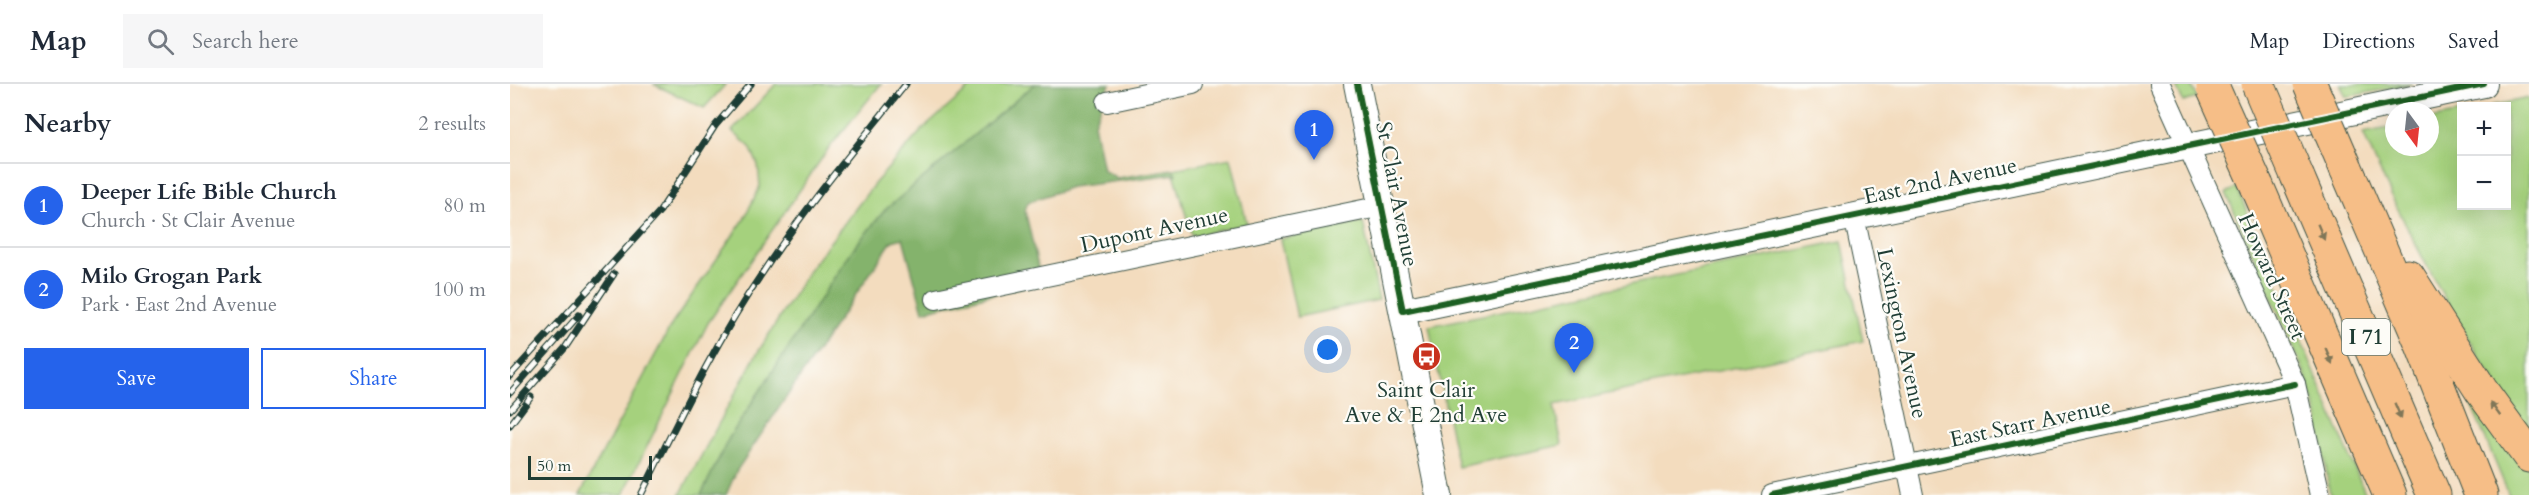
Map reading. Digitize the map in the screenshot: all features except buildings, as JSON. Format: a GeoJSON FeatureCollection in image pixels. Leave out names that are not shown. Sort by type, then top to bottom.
{"type":"FeatureCollection","features":[{"type":"Feature","properties":{"kind":"highway","name":"I 71"},"geometry":{"type":"LineString","coordinates":[[2258,84],[2434,495]]}},
{"type":"Feature","properties":{"kind":"highway","name":"I 71"},"geometry":{"type":"LineString","coordinates":[[2310,84],[2372,228],[2481,495]]}},
{"type":"Feature","properties":{"kind":"highway"},"geometry":{"type":"LineString","coordinates":[[2212,86],[2390,495]]}},
{"type":"Feature","properties":{"kind":"highway"},"geometry":{"type":"LineString","coordinates":[[2372,228],[2420,292],[2481,390],[2529,456]]}},
{"type":"Feature","properties":{"kind":"street"},"geometry":{"type":"LineString","coordinates":[[1107,102],[1193,84]]}},
{"type":"Feature","properties":{"kind":"street","name":"St Clair Avenue"},"geometry":{"type":"LineString","coordinates":[[1357,84],[1440,495]]}},
{"type":"Feature","properties":{"kind":"street","name":"Howard Street"},"geometry":{"type":"LineString","coordinates":[[2160,84],[2295,384],[2320,495]]}},
{"type":"Feature","properties":{"kind":"street","name":"East 2nd Avenue"},"geometry":{"type":"LineString","coordinates":[[1403,311],[2484,84]]}},
{"type":"Feature","properties":{"kind":"street","name":"Dupont Avenue"},"geometry":{"type":"LineString","coordinates":[[936,299],[1382,206]]}},
{"type":"Feature","properties":{"kind":"street","name":"Lexington Avenue"},"geometry":{"type":"LineString","coordinates":[[1854,216],[1913,495]]}},
{"type":"Feature","properties":{"kind":"street","name":"East Starr Avenue"},"geometry":{"type":"LineString","coordinates":[[1772,495],[2295,384]]}},
{"type":"Feature","properties":{"kind":"green space"},"geometry":{"type":"Polygon","coordinates":[[[653,84],[726,84],[704,108],[653,84]]]}},
{"type":"Feature","properties":{"kind":"green space"},"geometry":{"type":"Polygon","coordinates":[[[776,84],[881,84],[829,148],[708,323],[623,495],[580,495],[672,324],[743,221],[760,186],[758,165],[750,147],[732,131],[776,84]]]}},
{"type":"Feature","properties":{"kind":"green space"},"geometry":{"type":"Polygon","coordinates":[[[974,84],[1035,84],[885,210],[853,249],[729,438],[701,495],[680,495],[755,357],[811,267],[875,183],[922,130],[974,84]]]}},
{"type":"Feature","properties":{"kind":"green space"},"geometry":{"type":"Polygon","coordinates":[[[1035,84],[1110,84],[1094,123],[1103,170],[1117,178],[1173,169],[1176,174],[1071,187],[1028,202],[1025,210],[1039,271],[1038,283],[923,311],[903,238],[892,241],[737,470],[726,495],[701,495],[729,438],[853,249],[885,210],[1035,84]]]}},
{"type":"Feature","properties":{"kind":"green space"},"geometry":{"type":"Polygon","coordinates":[[[2175,84],[2191,84],[2197,98],[2183,102],[2175,84]]]}},
{"type":"Feature","properties":{"kind":"green space"},"geometry":{"type":"Polygon","coordinates":[[[2340,84],[2412,84],[2346,97],[2340,84]]]}},
{"type":"Feature","properties":{"kind":"green space"},"geometry":{"type":"Polygon","coordinates":[[[2529,98],[2529,432],[2495,383],[2445,299],[2402,217],[2363,133],[2385,129],[2385,156],[2439,156],[2439,117],[2457,114],[2457,210],[2511,210],[2510,102],[2529,98]]]}},
{"type":"Feature","properties":{"kind":"green space"},"geometry":{"type":"Polygon","coordinates":[[[1231,158],[1247,224],[1192,236],[1173,169],[1231,158]]]}},
{"type":"Feature","properties":{"kind":"green space"},"geometry":{"type":"Polygon","coordinates":[[[2237,188],[2366,495],[2330,495],[2318,416],[2305,374],[2226,193],[2237,188]]]}},
{"type":"Feature","properties":{"kind":"green space"},"geometry":{"type":"Polygon","coordinates":[[[1363,222],[1379,300],[1297,317],[1280,239],[1363,222]]]}},
{"type":"Feature","properties":{"kind":"green space"},"geometry":{"type":"Polygon","coordinates":[[[1842,241],[1863,341],[1554,405],[1562,445],[1458,467],[1429,326],[1842,241]]]}},
{"type":"Feature","properties":{"kind":"green space"},"geometry":{"type":"Polygon","coordinates":[[[2465,390],[2529,469],[2529,495],[2509,495],[2465,390]]]}},
{"type":"Feature","properties":{"kind":"railway"},"geometry":{"type":"LineString","coordinates":[[510,376],[660,211],[715,126],[751,84]]}},
{"type":"Feature","properties":{"kind":"railway"},"geometry":{"type":"LineString","coordinates":[[641,495],[698,381],[746,299],[814,200],[906,84]]}},
{"type":"Feature","properties":{"kind":"railway"},"geometry":{"type":"LineString","coordinates":[[510,410],[565,348],[614,274]]}},
{"type":"Feature","properties":{"kind":"railway"},"geometry":{"type":"LineString","coordinates":[[510,393],[579,315]]}},
{"type":"Feature","properties":{"kind":"railway"},"geometry":{"type":"LineString","coordinates":[[510,425],[531,397]]}},
{"type":"Feature","properties":{"kind":"cycle path"},"geometry":{"type":"LineString","coordinates":[[1357,84],[1403,311],[2484,84]]}},
{"type":"Feature","properties":{"kind":"cycle path"},"geometry":{"type":"LineString","coordinates":[[1772,495],[2295,384]]}},
{"type":"Feature","properties":{"kind":"place","name":"Deeper Life Bible Church"},"geometry":{"type":"Point","coordinates":[1314,160]}},
{"type":"Feature","properties":{"kind":"place","name":"Saint Clair Ave & E 2nd Ave"},"geometry":{"type":"Point","coordinates":[1426,357]}},
{"type":"Feature","properties":{"kind":"place","name":"Milo Grogan Park"},"geometry":{"type":"Point","coordinates":[1574,373]}}]}
